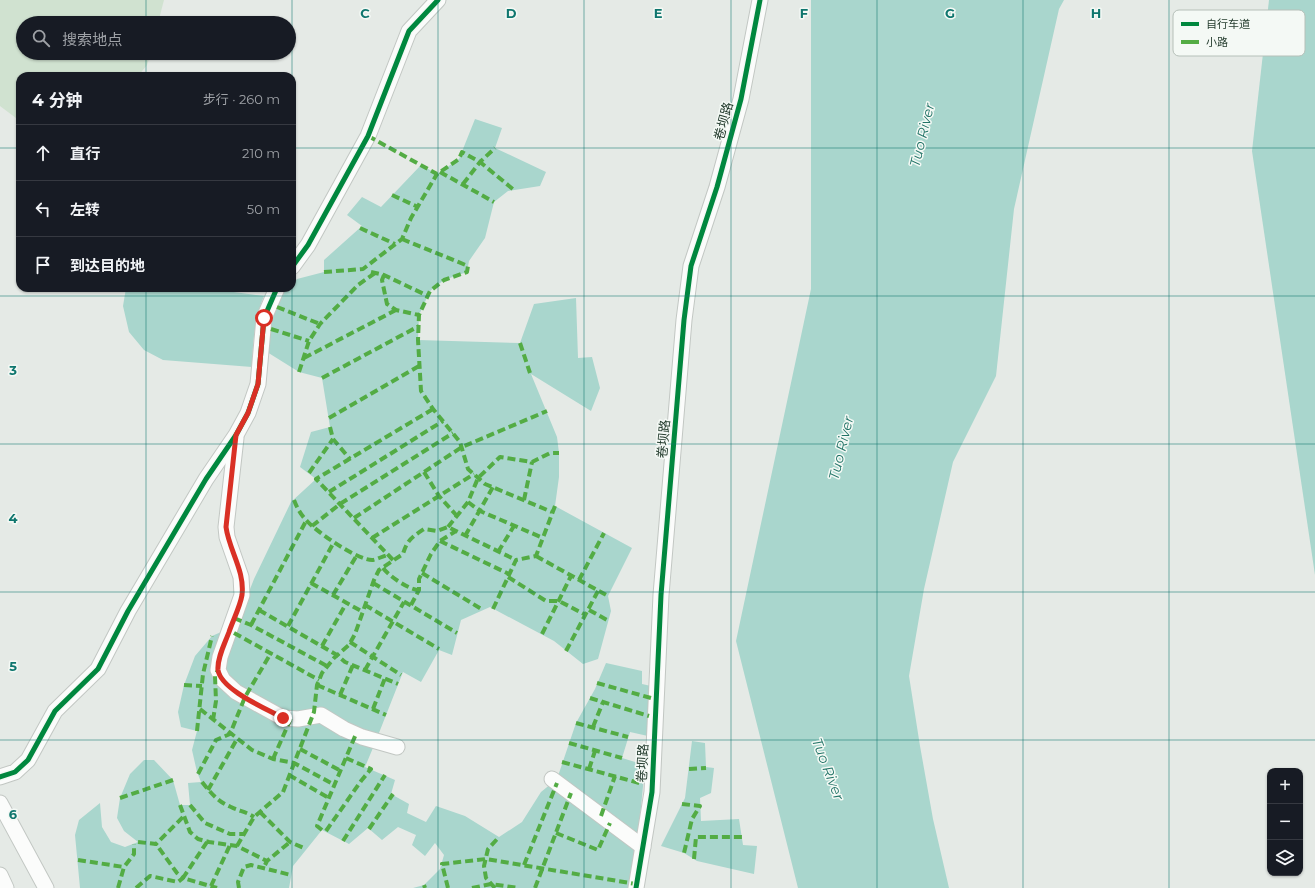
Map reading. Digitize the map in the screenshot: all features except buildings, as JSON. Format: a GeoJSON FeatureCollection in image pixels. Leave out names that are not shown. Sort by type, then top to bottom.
{"type":"FeatureCollection","features":[{"type":"Feature","properties":{"kind":"street"},"geometry":{"type":"LineString","coordinates":[[296,262],[308,245],[368,136],[409,31],[438,0]]}},
{"type":"Feature","properties":{"kind":"street","name":"卷坝路"},"geometry":{"type":"LineString","coordinates":[[636,888],[652,792],[661,595],[684,320],[691,266],[717,187],[741,99],[760,0]]}},
{"type":"Feature","properties":{"kind":"street"},"geometry":{"type":"LineString","coordinates":[[0,777],[15,772],[28,760],[55,711],[98,669],[128,611],[206,479],[236,435],[248,413],[258,384],[264,318],[275,292]]}},
{"type":"Feature","properties":{"kind":"street"},"geometry":{"type":"LineString","coordinates":[[236,435],[226,527],[227,537],[241,577],[242,595],[220,657],[218,670],[223,680],[236,692],[283,718],[298,719],[321,715],[344,729],[362,737],[398,747]]}},
{"type":"Feature","properties":{"kind":"street"},"geometry":{"type":"LineString","coordinates":[[552,779],[643,847]]}},
{"type":"Feature","properties":{"kind":"street"},"geometry":{"type":"LineString","coordinates":[[0,803],[46,888]]}},
{"type":"Feature","properties":{"kind":"street"},"geometry":{"type":"LineString","coordinates":[[0,875],[6,888]]}},
{"type":"Feature","properties":{"kind":"green space"},"geometry":{"type":"Polygon","coordinates":[[[0,0],[164,0],[160,16],[16,16],[16,60],[149,60],[147,65],[141,72],[16,72],[16,118],[0,106],[0,0]]]}},
{"type":"Feature","properties":{"kind":"water","name":"Tuo River"},"geometry":{"type":"Polygon","coordinates":[[[811,0],[1064,0],[1059,9],[1014,209],[996,376],[953,462],[924,589],[909,676],[933,819],[949,888],[798,888],[736,641],[811,289],[811,0]]]}},
{"type":"Feature","properties":{"kind":"water"},"geometry":{"type":"Polygon","coordinates":[[[1269,0],[1315,0],[1315,575],[1252,151],[1263,56],[1305,56],[1305,10],[1268,10],[1269,0]]]}},
{"type":"Feature","properties":{"kind":"water"},"geometry":{"type":"Polygon","coordinates":[[[475,119],[502,128],[495,148],[546,172],[540,186],[508,191],[494,202],[485,238],[469,261],[467,272],[444,280],[430,291],[419,315],[418,340],[520,343],[534,304],[576,298],[578,358],[592,357],[600,388],[591,411],[531,374],[557,437],[559,477],[555,506],[632,548],[608,596],[611,611],[598,659],[583,664],[554,641],[490,607],[461,620],[452,655],[439,650],[421,682],[403,672],[377,738],[343,727],[294,717],[225,680],[223,658],[254,579],[291,502],[316,479],[300,467],[311,432],[330,427],[322,378],[299,372],[267,352],[271,326],[278,301],[284,292],[296,292],[297,279],[324,272],[324,260],[362,226],[347,215],[362,197],[381,207],[421,165],[437,174],[459,159],[475,119]]]}},
{"type":"Feature","properties":{"kind":"water"},"geometry":{"type":"Polygon","coordinates":[[[125,292],[234,292],[264,296],[256,322],[252,367],[163,360],[144,350],[129,332],[123,306],[125,292]]]}},
{"type":"Feature","properties":{"kind":"water"},"geometry":{"type":"Polygon","coordinates":[[[228,629],[215,671],[282,720],[319,718],[375,743],[365,767],[395,780],[391,794],[409,804],[407,813],[426,822],[436,806],[465,816],[499,837],[522,822],[541,792],[552,783],[636,849],[629,888],[413,888],[424,885],[440,869],[444,855],[435,843],[425,856],[412,845],[416,835],[398,827],[382,840],[368,828],[349,844],[322,830],[293,866],[289,888],[80,888],[75,835],[79,820],[100,803],[102,827],[111,842],[125,847],[138,842],[124,831],[117,818],[120,798],[130,774],[144,760],[154,760],[173,780],[180,805],[190,805],[188,783],[201,782],[192,750],[197,731],[181,727],[178,712],[184,685],[195,656],[212,636],[228,629]]]}},
{"type":"Feature","properties":{"kind":"water"},"geometry":{"type":"Polygon","coordinates":[[[606,663],[642,671],[642,684],[651,686],[648,736],[630,732],[622,758],[645,765],[638,839],[557,779],[576,723],[595,689],[606,663]]]}},
{"type":"Feature","properties":{"kind":"water"},"geometry":{"type":"Polygon","coordinates":[[[692,741],[705,743],[706,767],[714,768],[711,793],[700,798],[701,821],[739,819],[743,845],[757,846],[754,874],[697,861],[684,853],[661,846],[685,798],[692,741]]]}},
{"type":"Feature","properties":{"kind":"marked path"},"geometry":{"type":"LineString","coordinates":[[368,136],[437,174],[459,159],[462,152],[480,162],[514,190]]}},
{"type":"Feature","properties":{"kind":"marked path"},"geometry":{"type":"LineString","coordinates":[[463,184],[480,162],[495,148]]}},
{"type":"Feature","properties":{"kind":"marked path"},"geometry":{"type":"LineString","coordinates":[[440,172],[494,202]]}},
{"type":"Feature","properties":{"kind":"marked path"},"geometry":{"type":"LineString","coordinates":[[324,272],[363,269],[402,239],[411,218],[437,174]]}},
{"type":"Feature","properties":{"kind":"marked path"},"geometry":{"type":"LineString","coordinates":[[392,195],[418,207]]}},
{"type":"Feature","properties":{"kind":"marked path"},"geometry":{"type":"LineString","coordinates":[[360,228],[395,244]]}},
{"type":"Feature","properties":{"kind":"marked path"},"geometry":{"type":"LineString","coordinates":[[402,239],[468,266],[467,272],[444,280],[430,291],[419,315],[418,340],[421,391],[433,409],[460,442],[468,469],[485,484],[552,512]]}},
{"type":"Feature","properties":{"kind":"marked path"},"geometry":{"type":"LineString","coordinates":[[371,272],[384,275],[428,296]]}},
{"type":"Feature","properties":{"kind":"marked path"},"geometry":{"type":"LineString","coordinates":[[299,372],[309,341],[320,324],[358,285],[375,273]]}},
{"type":"Feature","properties":{"kind":"marked path"},"geometry":{"type":"LineString","coordinates":[[384,275],[382,280],[387,304],[396,310],[419,315]]}},
{"type":"Feature","properties":{"kind":"marked path"},"geometry":{"type":"LineString","coordinates":[[277,307],[320,324]]}},
{"type":"Feature","properties":{"kind":"marked path"},"geometry":{"type":"LineString","coordinates":[[304,358],[396,310]]}},
{"type":"Feature","properties":{"kind":"marked path"},"geometry":{"type":"LineString","coordinates":[[322,378],[419,326]]}},
{"type":"Feature","properties":{"kind":"marked path"},"geometry":{"type":"LineString","coordinates":[[271,329],[309,341]]}},
{"type":"Feature","properties":{"kind":"marked path"},"geometry":{"type":"LineString","coordinates":[[520,343],[530,373]]}},
{"type":"Feature","properties":{"kind":"marked path"},"geometry":{"type":"LineString","coordinates":[[329,418],[419,366]]}},
{"type":"Feature","properties":{"kind":"marked path"},"geometry":{"type":"LineString","coordinates":[[393,560],[316,479],[433,409]]}},
{"type":"Feature","properties":{"kind":"marked path"},"geometry":{"type":"LineString","coordinates":[[354,518],[462,447],[547,411]]}},
{"type":"Feature","properties":{"kind":"marked path"},"geometry":{"type":"LineString","coordinates":[[329,492],[443,421]]}},
{"type":"Feature","properties":{"kind":"marked path"},"geometry":{"type":"LineString","coordinates":[[330,427],[333,439],[350,459]]}},
{"type":"Feature","properties":{"kind":"marked path"},"geometry":{"type":"LineString","coordinates":[[312,526],[340,504],[453,433]]}},
{"type":"Feature","properties":{"kind":"marked path"},"geometry":{"type":"LineString","coordinates":[[309,473],[333,439]]}},
{"type":"Feature","properties":{"kind":"marked path"},"geometry":{"type":"LineString","coordinates":[[448,527],[468,502],[478,478],[500,457],[532,462],[550,453],[559,453]]}},
{"type":"Feature","properties":{"kind":"marked path"},"geometry":{"type":"LineString","coordinates":[[524,500],[532,462]]}},
{"type":"Feature","properties":{"kind":"marked path"},"geometry":{"type":"LineString","coordinates":[[424,472],[439,496],[457,516]]}},
{"type":"Feature","properties":{"kind":"marked path"},"geometry":{"type":"LineString","coordinates":[[372,538],[474,474]]}},
{"type":"Feature","properties":{"kind":"marked path"},"geometry":{"type":"LineString","coordinates":[[465,536],[493,487]]}},
{"type":"Feature","properties":{"kind":"marked path"},"geometry":{"type":"LineString","coordinates":[[294,500],[301,514],[312,526],[348,551],[366,559],[373,560],[388,555]]}},
{"type":"Feature","properties":{"kind":"marked path"},"geometry":{"type":"LineString","coordinates":[[468,502],[480,511],[543,538]]}},
{"type":"Feature","properties":{"kind":"marked path"},"geometry":{"type":"LineString","coordinates":[[493,609],[516,560],[536,556],[555,506]]}},
{"type":"Feature","properties":{"kind":"marked path"},"geometry":{"type":"LineString","coordinates":[[251,625],[306,521]]}},
{"type":"Feature","properties":{"kind":"marked path"},"geometry":{"type":"LineString","coordinates":[[498,552],[514,526]]}},
{"type":"Feature","properties":{"kind":"marked path"},"geometry":{"type":"LineString","coordinates":[[237,846],[254,817],[283,792],[314,712],[317,685],[322,673],[334,658],[349,645],[355,634],[379,570],[403,554],[410,539],[424,529],[437,531],[448,527],[516,560]]}},
{"type":"Feature","properties":{"kind":"marked path"},"geometry":{"type":"LineString","coordinates":[[411,605],[419,590],[419,579],[431,554],[440,541],[456,531]]}},
{"type":"Feature","properties":{"kind":"marked path"},"geometry":{"type":"LineString","coordinates":[[579,580],[604,533]]}},
{"type":"Feature","properties":{"kind":"marked path"},"geometry":{"type":"LineString","coordinates":[[440,541],[509,574]]}},
{"type":"Feature","properties":{"kind":"marked path"},"geometry":{"type":"LineString","coordinates":[[288,626],[334,542]]}},
{"type":"Feature","properties":{"kind":"marked path"},"geometry":{"type":"LineString","coordinates":[[333,595],[357,555]]}},
{"type":"Feature","properties":{"kind":"marked path"},"geometry":{"type":"LineString","coordinates":[[536,556],[608,596]]}},
{"type":"Feature","properties":{"kind":"marked path"},"geometry":{"type":"LineString","coordinates":[[383,568],[400,582],[410,588],[419,590]]}},
{"type":"Feature","properties":{"kind":"marked path"},"geometry":{"type":"LineString","coordinates":[[422,573],[483,610]]}},
{"type":"Feature","properties":{"kind":"marked path"},"geometry":{"type":"LineString","coordinates":[[542,634],[571,576]]}},
{"type":"Feature","properties":{"kind":"marked path"},"geometry":{"type":"LineString","coordinates":[[508,577],[546,601],[559,601],[586,615]]}},
{"type":"Feature","properties":{"kind":"marked path"},"geometry":{"type":"LineString","coordinates":[[311,583],[363,612]]}},
{"type":"Feature","properties":{"kind":"marked path"},"geometry":{"type":"LineString","coordinates":[[373,583],[457,633]]}},
{"type":"Feature","properties":{"kind":"marked path"},"geometry":{"type":"LineString","coordinates":[[566,651],[598,591]]}},
{"type":"Feature","properties":{"kind":"marked path"},"geometry":{"type":"LineString","coordinates":[[322,646],[347,602]]}},
{"type":"Feature","properties":{"kind":"marked path"},"geometry":{"type":"LineString","coordinates":[[365,670],[404,602]]}},
{"type":"Feature","properties":{"kind":"marked path"},"geometry":{"type":"LineString","coordinates":[[365,605],[439,649]]}},
{"type":"Feature","properties":{"kind":"marked path"},"geometry":{"type":"LineString","coordinates":[[259,610],[337,655],[345,662],[398,684]]}},
{"type":"Feature","properties":{"kind":"marked path"},"geometry":{"type":"LineString","coordinates":[[589,610],[609,621]]}},
{"type":"Feature","properties":{"kind":"marked path"},"geometry":{"type":"LineString","coordinates":[[234,618],[251,625],[327,666]]}},
{"type":"Feature","properties":{"kind":"marked path"},"geometry":{"type":"LineString","coordinates":[[234,633],[319,680]]}},
{"type":"Feature","properties":{"kind":"marked path"},"geometry":{"type":"LineString","coordinates":[[197,731],[203,674],[212,636]]}},
{"type":"Feature","properties":{"kind":"marked path"},"geometry":{"type":"LineString","coordinates":[[350,642],[401,675]]}},
{"type":"Feature","properties":{"kind":"marked path"},"geometry":{"type":"LineString","coordinates":[[198,774],[216,740],[230,734],[245,697],[271,653]]}},
{"type":"Feature","properties":{"kind":"marked path"},"geometry":{"type":"LineString","coordinates":[[340,695],[353,665]]}},
{"type":"Feature","properties":{"kind":"marked path"},"geometry":{"type":"LineString","coordinates":[[213,720],[216,701],[215,676],[218,670]]}},
{"type":"Feature","properties":{"kind":"marked path"},"geometry":{"type":"LineString","coordinates":[[373,709],[385,678]]}},
{"type":"Feature","properties":{"kind":"marked path"},"geometry":{"type":"LineString","coordinates":[[597,683],[651,698]]}},
{"type":"Feature","properties":{"kind":"marked path"},"geometry":{"type":"LineString","coordinates":[[184,685],[202,686]]}},
{"type":"Feature","properties":{"kind":"marked path"},"geometry":{"type":"LineString","coordinates":[[317,685],[386,715]]}},
{"type":"Feature","properties":{"kind":"marked path"},"geometry":{"type":"LineString","coordinates":[[590,698],[649,716]]}},
{"type":"Feature","properties":{"kind":"marked path"},"geometry":{"type":"LineString","coordinates":[[593,727],[603,702]]}},
{"type":"Feature","properties":{"kind":"marked path"},"geometry":{"type":"LineString","coordinates":[[200,709],[252,750],[273,759],[294,763],[335,785]]}},
{"type":"Feature","properties":{"kind":"marked path"},"geometry":{"type":"LineString","coordinates":[[273,759],[291,718]]}},
{"type":"Feature","properties":{"kind":"marked path"},"geometry":{"type":"LineString","coordinates":[[576,723],[628,737]]}},
{"type":"Feature","properties":{"kind":"marked path"},"geometry":{"type":"LineString","coordinates":[[322,830],[317,826],[356,734]]}},
{"type":"Feature","properties":{"kind":"marked path"},"geometry":{"type":"LineString","coordinates":[[208,790],[237,739]]}},
{"type":"Feature","properties":{"kind":"marked path"},"geometry":{"type":"LineString","coordinates":[[569,743],[622,758]]}},
{"type":"Feature","properties":{"kind":"marked path"},"geometry":{"type":"LineString","coordinates":[[300,749],[341,771]]}},
{"type":"Feature","properties":{"kind":"marked path"},"geometry":{"type":"LineString","coordinates":[[589,769],[595,751]]}},
{"type":"Feature","properties":{"kind":"marked path"},"geometry":{"type":"LineString","coordinates":[[326,831],[371,769],[346,758]]}},
{"type":"Feature","properties":{"kind":"marked path"},"geometry":{"type":"LineString","coordinates":[[562,762],[643,784]]}},
{"type":"Feature","properties":{"kind":"marked path"},"geometry":{"type":"LineString","coordinates":[[689,769],[706,768]]}},
{"type":"Feature","properties":{"kind":"marked path"},"geometry":{"type":"LineString","coordinates":[[289,775],[329,798]]}},
{"type":"Feature","properties":{"kind":"marked path"},"geometry":{"type":"LineString","coordinates":[[343,841],[385,775]]}},
{"type":"Feature","properties":{"kind":"marked path"},"geometry":{"type":"LineString","coordinates":[[601,816],[615,776]]}},
{"type":"Feature","properties":{"kind":"marked path"},"geometry":{"type":"LineString","coordinates":[[120,798],[173,780]]}},
{"type":"Feature","properties":{"kind":"marked path"},"geometry":{"type":"LineString","coordinates":[[202,782],[218,800],[254,817]]}},
{"type":"Feature","properties":{"kind":"marked path"},"geometry":{"type":"LineString","coordinates":[[524,865],[557,783]]}},
{"type":"Feature","properties":{"kind":"marked path"},"geometry":{"type":"LineString","coordinates":[[535,888],[571,793]]}},
{"type":"Feature","properties":{"kind":"marked path"},"geometry":{"type":"LineString","coordinates":[[369,829],[393,794]]}},
{"type":"Feature","properties":{"kind":"marked path"},"geometry":{"type":"LineString","coordinates":[[682,804],[700,806],[692,819],[684,853]]}},
{"type":"Feature","properties":{"kind":"marked path"},"geometry":{"type":"LineString","coordinates":[[180,805],[190,832],[198,839],[237,846],[267,861]]}},
{"type":"Feature","properties":{"kind":"marked path"},"geometry":{"type":"LineString","coordinates":[[190,805],[205,823],[230,834],[244,834]]}},
{"type":"Feature","properties":{"kind":"marked path"},"geometry":{"type":"LineString","coordinates":[[260,812],[290,842],[306,849]]}},
{"type":"Feature","properties":{"kind":"marked path"},"geometry":{"type":"LineString","coordinates":[[138,842],[156,844],[184,816]]}},
{"type":"Feature","properties":{"kind":"marked path"},"geometry":{"type":"LineString","coordinates":[[556,833],[598,850],[610,823]]}},
{"type":"Feature","properties":{"kind":"marked path"},"geometry":{"type":"LineString","coordinates":[[495,888],[486,878],[484,866],[488,849],[499,837]]}},
{"type":"Feature","properties":{"kind":"marked path"},"geometry":{"type":"LineString","coordinates":[[694,859],[696,837],[742,837]]}},
{"type":"Feature","properties":{"kind":"marked path"},"geometry":{"type":"LineString","coordinates":[[207,842],[183,878],[217,888]]}},
{"type":"Feature","properties":{"kind":"marked path"},"geometry":{"type":"LineString","coordinates":[[265,865],[267,861],[290,842]]}},
{"type":"Feature","properties":{"kind":"marked path"},"geometry":{"type":"LineString","coordinates":[[118,888],[124,867],[134,854],[134,844]]}},
{"type":"Feature","properties":{"kind":"marked path"},"geometry":{"type":"LineString","coordinates":[[136,888],[150,876],[178,882],[183,878],[177,873],[156,844]]}},
{"type":"Feature","properties":{"kind":"marked path"},"geometry":{"type":"LineString","coordinates":[[211,886],[230,845]]}},
{"type":"Feature","properties":{"kind":"marked path"},"geometry":{"type":"LineString","coordinates":[[448,888],[442,864],[486,859],[636,884]]}},
{"type":"Feature","properties":{"kind":"marked path"},"geometry":{"type":"LineString","coordinates":[[78,860],[124,867]]}},
{"type":"Feature","properties":{"kind":"marked path"},"geometry":{"type":"LineString","coordinates":[[239,888],[238,882],[244,867],[251,865],[291,875]]}},
{"type":"Feature","properties":{"kind":"marked path"},"geometry":{"type":"LineString","coordinates":[[472,888],[491,884],[518,888]]}},
{"type":"Feature","properties":{"kind":"cycle path"},"geometry":{"type":"LineString","coordinates":[[296,262],[308,245],[368,136],[409,31],[438,0]]}},
{"type":"Feature","properties":{"kind":"cycle path"},"geometry":{"type":"LineString","coordinates":[[636,888],[652,792],[661,595],[684,320],[691,266],[717,187],[741,99],[760,0]]}},
{"type":"Feature","properties":{"kind":"cycle path"},"geometry":{"type":"LineString","coordinates":[[0,777],[15,772],[28,760],[55,711],[98,669],[128,611],[206,479],[236,435],[248,413],[258,384],[264,318],[275,292]]}},
{"type":"Feature","properties":{"kind":"route"},"geometry":{"type":"LineString","coordinates":[[264,318],[258,384],[248,413],[236,435],[226,527],[227,537],[241,577],[242,595],[220,657],[218,670],[223,680],[236,692],[283,718]]}}]}
